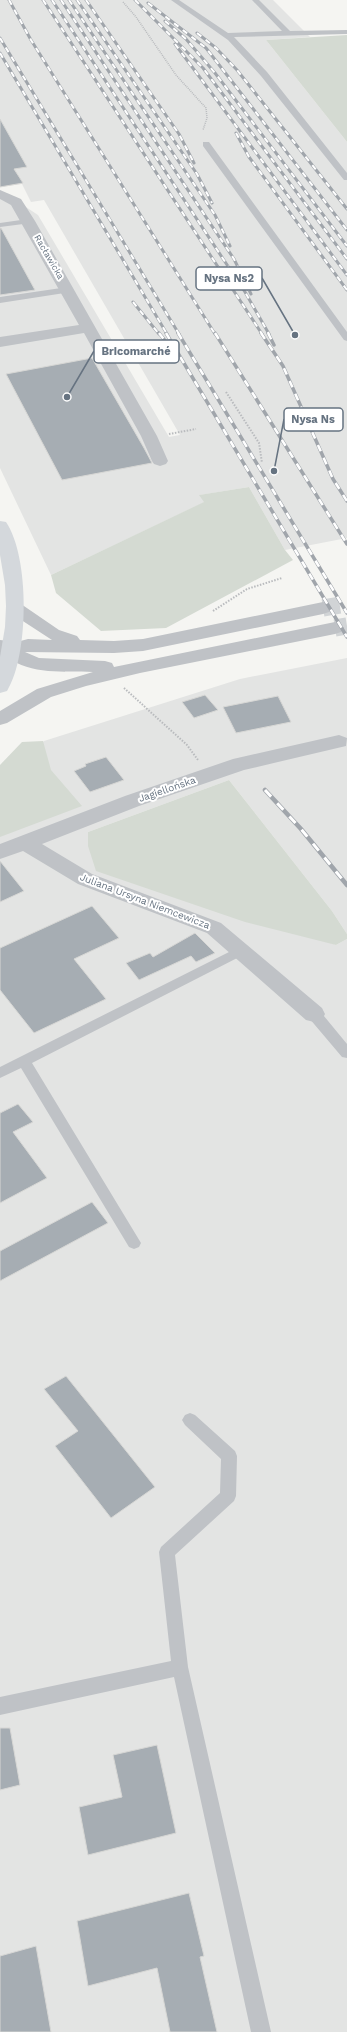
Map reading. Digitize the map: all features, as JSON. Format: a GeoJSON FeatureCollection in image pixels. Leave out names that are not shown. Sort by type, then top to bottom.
{"type":"FeatureCollection","features":[{"type":"Feature","properties":{"kind":"main road"},"geometry":{"type":"LineString","coordinates":[[0,526],[13,571],[15,608],[4,648],[0,687]]}},
{"type":"Feature","properties":{"kind":"street","name":"Racławicka"},"geometry":{"type":"LineString","coordinates":[[0,194],[16,202],[28,221],[150,438],[160,461]]}},
{"type":"Feature","properties":{"kind":"street"},"geometry":{"type":"LineString","coordinates":[[0,342],[89,328]]}},
{"type":"Feature","properties":{"kind":"street"},"geometry":{"type":"LineString","coordinates":[[15,608],[53,634],[92,647]]}},
{"type":"Feature","properties":{"kind":"street"},"geometry":{"type":"LineString","coordinates":[[4,648],[45,644],[92,647],[114,647],[143,644],[186,637],[324,608]]}},
{"type":"Feature","properties":{"kind":"street"},"geometry":{"type":"LineString","coordinates":[[0,719],[44,693],[82,681],[140,667],[335,628]]}},
{"type":"Feature","properties":{"kind":"street"},"geometry":{"type":"LineString","coordinates":[[186,637],[195,656]]}},
{"type":"Feature","properties":{"kind":"street"},"geometry":{"type":"LineString","coordinates":[[4,648],[22,659],[38,664],[85,668],[140,667]]}},
{"type":"Feature","properties":{"kind":"street","name":"Jagiellońska"},"geometry":{"type":"LineString","coordinates":[[0,852],[132,802],[240,764],[339,741]]}},
{"type":"Feature","properties":{"kind":"street","name":"Juliana Ursyna Niemcewicza"},"geometry":{"type":"LineString","coordinates":[[25,843],[85,879],[214,928],[314,1014]]}},
{"type":"Feature","properties":{"kind":"lane"},"geometry":{"type":"LineString","coordinates":[[174,0],[226,35],[264,74],[347,178]]}},
{"type":"Feature","properties":{"kind":"lane"},"geometry":{"type":"LineString","coordinates":[[255,0],[287,32]]}},
{"type":"Feature","properties":{"kind":"lane"},"geometry":{"type":"LineString","coordinates":[[226,35],[287,32],[347,32]]}},
{"type":"Feature","properties":{"kind":"lane"},"geometry":{"type":"LineString","coordinates":[[206,144],[347,338]]}},
{"type":"Feature","properties":{"kind":"lane"},"geometry":{"type":"LineString","coordinates":[[0,225],[28,221]]}},
{"type":"Feature","properties":{"kind":"lane"},"geometry":{"type":"LineString","coordinates":[[0,300],[68,290]]}},
{"type":"Feature","properties":{"kind":"lane"},"geometry":{"type":"LineString","coordinates":[[0,1073],[241,951]]}},
{"type":"Feature","properties":{"kind":"lane"},"geometry":{"type":"LineString","coordinates":[[314,1014],[347,1053]]}},
{"type":"Feature","properties":{"kind":"lane"},"geometry":{"type":"LineString","coordinates":[[24,1061],[134,1243]]}},
{"type":"Feature","properties":{"kind":"lane"},"geometry":{"type":"LineString","coordinates":[[190,1420],[229,1456],[228,1496],[167,1552],[180,1667],[261,2032]]}},
{"type":"Feature","properties":{"kind":"lane"},"geometry":{"type":"LineString","coordinates":[[0,1706],[180,1667]]}},
{"type":"Feature","properties":{"kind":"path"},"geometry":{"type":"LineString","coordinates":[[123,2],[136,17],[176,75],[206,108],[206,118],[202,132],[202,139],[206,144]]}},
{"type":"Feature","properties":{"kind":"path"},"geometry":{"type":"LineString","coordinates":[[226,392],[259,443],[262,463]]}},
{"type":"Feature","properties":{"kind":"path"},"geometry":{"type":"LineString","coordinates":[[150,438],[196,429]]}},
{"type":"Feature","properties":{"kind":"path"},"geometry":{"type":"LineString","coordinates":[[210,612],[247,590],[282,578]]}},
{"type":"Feature","properties":{"kind":"path"},"geometry":{"type":"LineString","coordinates":[[124,687],[187,745],[208,775]]}},
{"type":"Feature","properties":{"kind":"shaded area"},"geometry":{"type":"Polygon","coordinates":[[[0,0],[273,0],[310,37],[266,40],[347,142],[347,538],[285,550],[249,487],[200,495],[205,502],[51,575],[0,468],[0,190],[38,215],[169,437],[180,435],[44,200],[31,202],[22,184],[0,187],[0,0]]]}},
{"type":"Feature","properties":{"kind":"shaded area"},"geometry":{"type":"Polygon","coordinates":[[[347,35],[347,142],[266,40],[347,35]]]}},
{"type":"Feature","properties":{"kind":"shaded area"},"geometry":{"type":"Polygon","coordinates":[[[249,487],[285,550],[293,560],[166,628],[101,631],[56,593],[51,575],[204,502],[199,495],[249,487]]]}},
{"type":"Feature","properties":{"kind":"shaded area"},"geometry":{"type":"Polygon","coordinates":[[[347,658],[347,934],[332,911],[229,780],[88,832],[88,846],[336,945],[347,939],[347,2032],[0,2032],[0,784],[44,741],[240,679],[347,658]]]}},
{"type":"Feature","properties":{"kind":"shaded area"},"geometry":{"type":"Polygon","coordinates":[[[43,741],[51,770],[82,806],[0,837],[0,765],[22,742],[43,741]]]}},
{"type":"Feature","properties":{"kind":"shaded area"},"geometry":{"type":"Polygon","coordinates":[[[229,780],[332,911],[347,934],[347,939],[336,945],[245,922],[96,871],[88,846],[88,832],[229,780]]]}},
{"type":"Feature","properties":{"kind":"building"},"geometry":{"type":"Polygon","coordinates":[[[0,119],[27,167],[14,169],[23,183],[0,187],[0,119]]]}},
{"type":"Feature","properties":{"kind":"building"},"geometry":{"type":"Polygon","coordinates":[[[1,228],[35,290],[0,295],[1,228]]]}},
{"type":"Feature","properties":{"kind":"building"},"geometry":{"type":"Polygon","coordinates":[[[92,358],[152,463],[62,480],[6,374],[92,358]]]}},
{"type":"Feature","properties":{"kind":"building"},"geometry":{"type":"Polygon","coordinates":[[[205,695],[218,710],[194,718],[182,702],[205,695]]]}},
{"type":"Feature","properties":{"kind":"building"},"geometry":{"type":"Polygon","coordinates":[[[278,696],[291,722],[236,733],[223,707],[278,696]]]}},
{"type":"Feature","properties":{"kind":"building"},"geometry":{"type":"Polygon","coordinates":[[[106,757],[124,780],[90,792],[74,771],[86,766],[85,764],[106,757]]]}},
{"type":"Feature","properties":{"kind":"building"},"geometry":{"type":"Polygon","coordinates":[[[0,861],[24,891],[0,902],[0,861]]]}},
{"type":"Feature","properties":{"kind":"building"},"geometry":{"type":"Polygon","coordinates":[[[92,906],[119,938],[74,959],[106,999],[34,1033],[0,990],[0,948],[92,906]]]}},
{"type":"Feature","properties":{"kind":"building"},"geometry":{"type":"Polygon","coordinates":[[[195,933],[215,953],[196,962],[191,956],[139,980],[126,963],[150,953],[153,957],[195,933]]]}},
{"type":"Feature","properties":{"kind":"building"},"geometry":{"type":"Polygon","coordinates":[[[18,1104],[33,1122],[13,1132],[47,1178],[0,1203],[0,1113],[18,1104]]]}},
{"type":"Feature","properties":{"kind":"building"},"geometry":{"type":"Polygon","coordinates":[[[92,1202],[108,1223],[0,1281],[0,1251],[92,1202]]]}},
{"type":"Feature","properties":{"kind":"building"},"geometry":{"type":"Polygon","coordinates":[[[66,1376],[155,1487],[111,1518],[55,1446],[78,1431],[44,1389],[66,1376]]]}},
{"type":"Feature","properties":{"kind":"building"},"geometry":{"type":"Polygon","coordinates":[[[0,1728],[10,1728],[20,1785],[0,1790],[0,1728]]]}},
{"type":"Feature","properties":{"kind":"building"},"geometry":{"type":"Polygon","coordinates":[[[157,1745],[176,1833],[88,1855],[79,1807],[122,1797],[113,1755],[157,1745]]]}},
{"type":"Feature","properties":{"kind":"building"},"geometry":{"type":"Polygon","coordinates":[[[189,1893],[204,1956],[200,1957],[217,2032],[170,2032],[157,1968],[88,1986],[77,1921],[189,1893]]]}},
{"type":"Feature","properties":{"kind":"building"},"geometry":{"type":"Polygon","coordinates":[[[36,1946],[51,2032],[0,2032],[0,1956],[36,1946]]]}},
{"type":"Feature","properties":{"kind":"tunnel"},"geometry":{"type":"LineString","coordinates":[[323,608],[347,604]]}},
{"type":"Feature","properties":{"kind":"tunnel"},"geometry":{"type":"LineString","coordinates":[[335,628],[347,626]]}},
{"type":"Feature","properties":{"kind":"railway"},"geometry":{"type":"LineString","coordinates":[[9,0],[31,40],[215,334]]}},
{"type":"Feature","properties":{"kind":"railway"},"geometry":{"type":"LineString","coordinates":[[43,0],[262,334]]}},
{"type":"Feature","properties":{"kind":"railway"},"geometry":{"type":"LineString","coordinates":[[52,0],[245,292],[269,334]]}},
{"type":"Feature","properties":{"kind":"railway"},"geometry":{"type":"LineString","coordinates":[[61,0],[234,259],[251,294]]}},
{"type":"Feature","properties":{"kind":"railway"},"geometry":{"type":"LineString","coordinates":[[69,0],[215,215],[230,246]]}},
{"type":"Feature","properties":{"kind":"railway"},"geometry":{"type":"LineString","coordinates":[[77,0],[197,174],[212,203]]}},
{"type":"Feature","properties":{"kind":"railway"},"geometry":{"type":"LineString","coordinates":[[86,0],[179,134],[194,163]]}},
{"type":"Feature","properties":{"kind":"railway"},"geometry":{"type":"LineString","coordinates":[[135,0],[203,68],[347,259]]}},
{"type":"Feature","properties":{"kind":"railway"},"geometry":{"type":"LineString","coordinates":[[148,3],[206,48],[347,230]]}},
{"type":"Feature","properties":{"kind":"railway"},"geometry":{"type":"LineString","coordinates":[[165,21],[186,39],[215,73],[347,246]]}},
{"type":"Feature","properties":{"kind":"railway"},"geometry":{"type":"LineString","coordinates":[[197,33],[216,48],[237,70],[347,209]]}},
{"type":"Feature","properties":{"kind":"railway"},"geometry":{"type":"LineString","coordinates":[[0,38],[179,334]]}},
{"type":"Feature","properties":{"kind":"railway"},"geometry":{"type":"LineString","coordinates":[[175,44],[347,275]]}},
{"type":"Feature","properties":{"kind":"railway"},"geometry":{"type":"LineString","coordinates":[[0,53],[167,334]]}},
{"type":"Feature","properties":{"kind":"railway"},"geometry":{"type":"LineString","coordinates":[[236,133],[249,157],[347,290]]}},
{"type":"Feature","properties":{"kind":"railway"},"geometry":{"type":"LineString","coordinates":[[133,302],[159,334]]}},
{"type":"Feature","properties":{"kind":"railway"},"geometry":{"type":"LineString","coordinates":[[159,333],[170,347]]}},
{"type":"Feature","properties":{"kind":"railway"},"geometry":{"type":"LineString","coordinates":[[166,333],[347,637]]}},
{"type":"Feature","properties":{"kind":"railway"},"geometry":{"type":"LineString","coordinates":[[178,333],[347,613]]}},
{"type":"Feature","properties":{"kind":"railway"},"geometry":{"type":"LineString","coordinates":[[215,333],[347,544]]}},
{"type":"Feature","properties":{"kind":"railway"},"geometry":{"type":"LineString","coordinates":[[261,333],[283,366],[333,479],[347,501]]}},
{"type":"Feature","properties":{"kind":"railway"},"geometry":{"type":"LineString","coordinates":[[268,333],[274,345]]}},
{"type":"Feature","properties":{"kind":"railway"},"geometry":{"type":"LineString","coordinates":[[265,790],[301,829],[347,885]]}},
{"type":"Feature","properties":{"kind":"place","name":"Nysa Ns2"},"geometry":{"type":"Point","coordinates":[295,335]}},
{"type":"Feature","properties":{"kind":"place","name":"Bricomarché"},"geometry":{"type":"Point","coordinates":[67,397]}},
{"type":"Feature","properties":{"kind":"place","name":"Nysa Ns"},"geometry":{"type":"Point","coordinates":[274,471]}}]}
